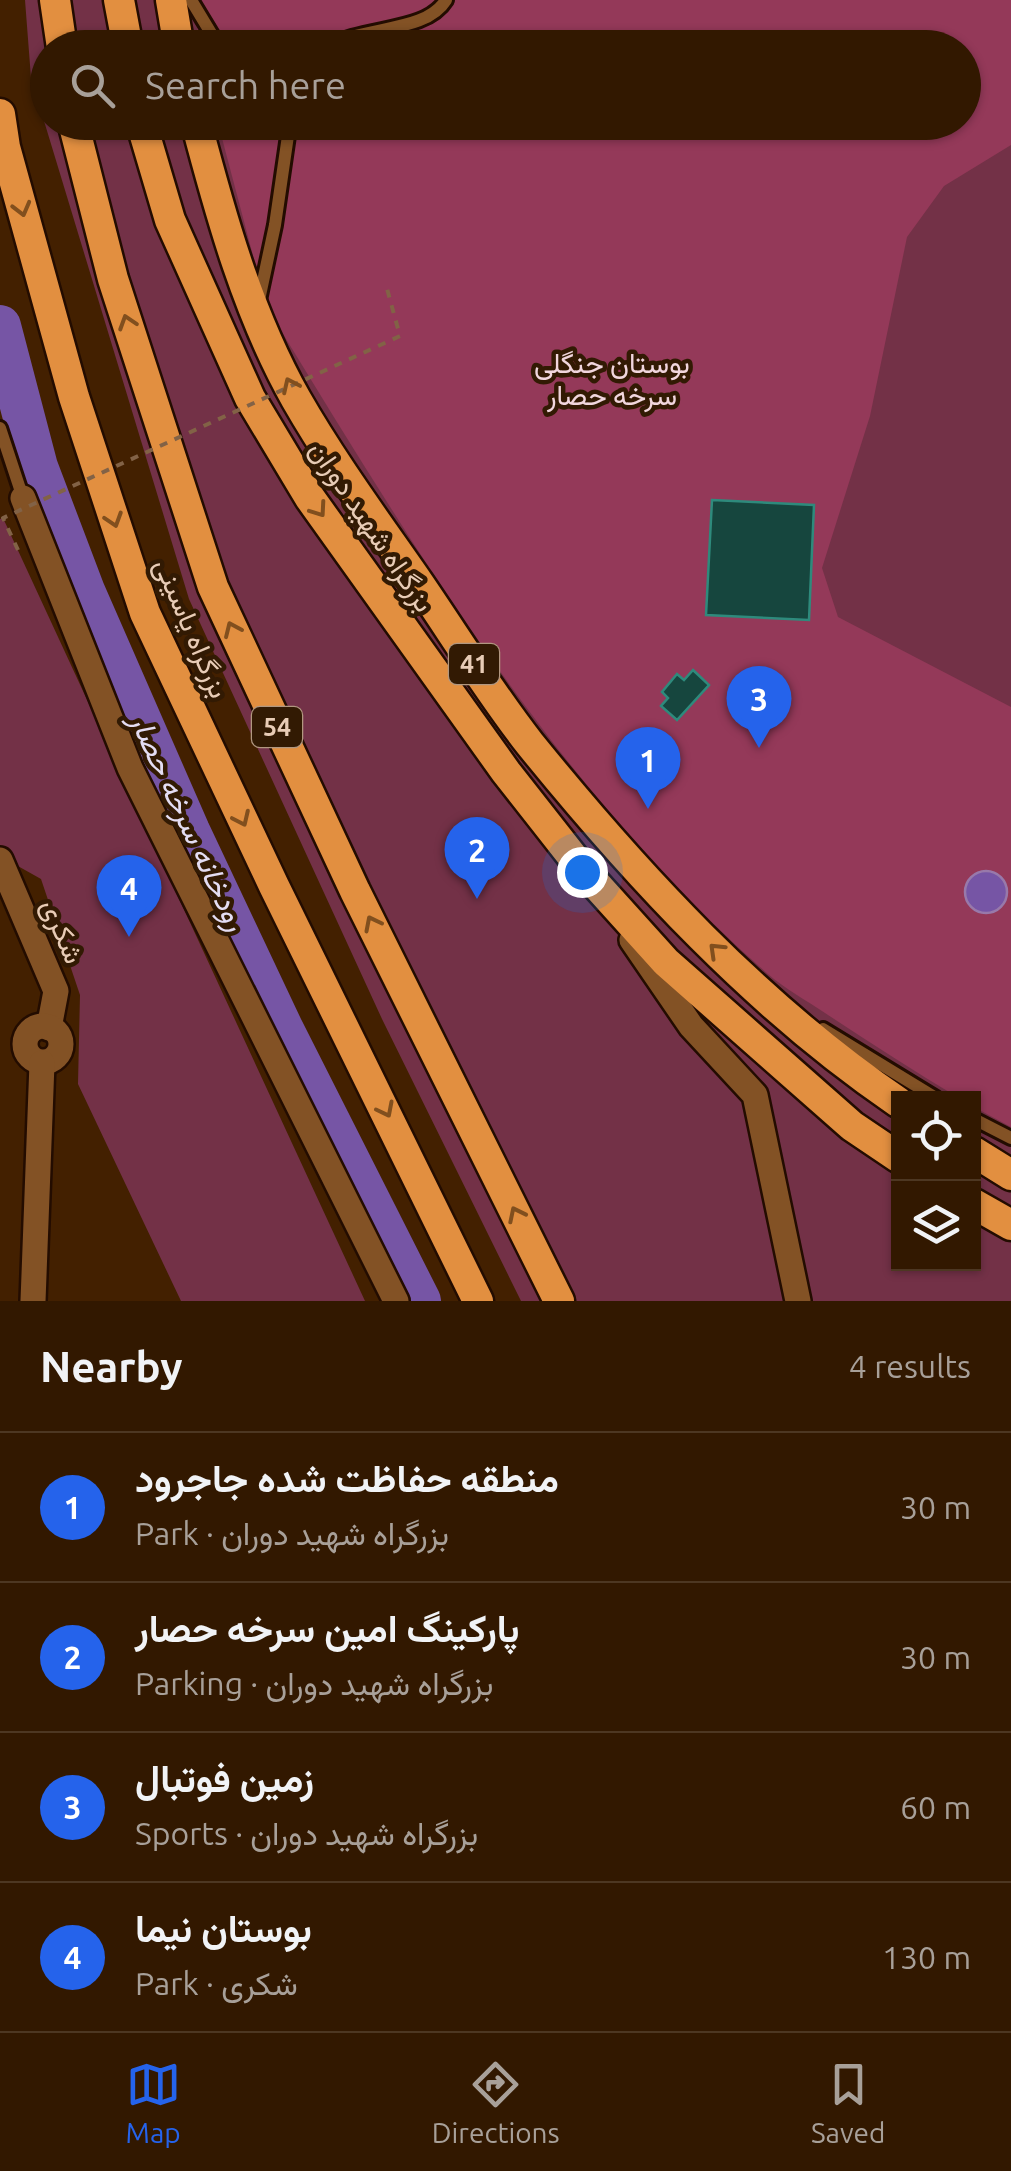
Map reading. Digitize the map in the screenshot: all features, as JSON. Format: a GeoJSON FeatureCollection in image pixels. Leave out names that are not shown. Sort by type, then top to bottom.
{"type":"FeatureCollection","features":[{"type":"Feature","properties":{"kind":"highway"},"geometry":{"type":"LineString","coordinates":[[54,0],[59,30]]}},
{"type":"Feature","properties":{"kind":"highway"},"geometry":{"type":"LineString","coordinates":[[119,0],[125,30]]}},
{"type":"Feature","properties":{"kind":"highway"},"geometry":{"type":"LineString","coordinates":[[171,0],[176,30]]}},
{"type":"Feature","properties":{"kind":"highway","name":"بزرگراه یاسینی"},"geometry":{"type":"LineString","coordinates":[[0,114],[74,398],[144,612],[478,1301]]}},
{"type":"Feature","properties":{"kind":"highway","name":"بزرگراه یاسینی"},"geometry":{"type":"LineString","coordinates":[[78,140],[113,279],[213,587],[356,891],[559,1301]]}},
{"type":"Feature","properties":{"kind":"highway","name":"بزرگراه شهید دوران"},"geometry":{"type":"LineString","coordinates":[[146,140],[170,220],[250,398],[310,498],[506,772],[584,870],[666,962],[852,1126],[891,1152]]}},
{"type":"Feature","properties":{"kind":"highway","name":"بزرگراه شهید دوران"},"geometry":{"type":"LineString","coordinates":[[201,140],[221,218],[256,312],[296,399],[528,741],[612,841],[763,995],[891,1096]]}},
{"type":"Feature","properties":{"kind":"highway"},"geometry":{"type":"LineString","coordinates":[[981,1156],[1011,1175]]}},
{"type":"Feature","properties":{"kind":"highway"},"geometry":{"type":"LineString","coordinates":[[981,1208],[1011,1225]]}},
{"type":"Feature","properties":{"kind":"street"},"geometry":{"type":"LineString","coordinates":[[23,498],[130,768],[396,1301]]}},
{"type":"Feature","properties":{"kind":"street","name":"شکری"},"geometry":{"type":"LineString","coordinates":[[0,860],[56,991],[49,1028],[59,1036],[60,1048],[54,1058],[42,1062],[33,1301]]}},
{"type":"Feature","properties":{"kind":"street"},"geometry":{"type":"LineString","coordinates":[[584,870],[690,1026],[754,1095],[798,1301]]}},
{"type":"Feature","properties":{"kind":"lane"},"geometry":{"type":"LineString","coordinates":[[192,0],[210,30]]}},
{"type":"Feature","properties":{"kind":"lane"},"geometry":{"type":"LineString","coordinates":[[373,30],[432,18],[446,0]]}},
{"type":"Feature","properties":{"kind":"lane"},"geometry":{"type":"LineString","coordinates":[[256,312],[275,225],[287,140]]}},
{"type":"Feature","properties":{"kind":"lane"},"geometry":{"type":"LineString","coordinates":[[1,437],[23,498]]}},
{"type":"Feature","properties":{"kind":"lane"},"geometry":{"type":"LineString","coordinates":[[763,995],[924,1091]]}},
{"type":"Feature","properties":{"kind":"lane"},"geometry":{"type":"LineString","coordinates":[[981,1122],[1011,1138]]}},
{"type":"Feature","properties":{"kind":"path"},"geometry":{"type":"LineString","coordinates":[[18,550],[3,518],[400,336],[386,285]]}},
{"type":"Feature","properties":{"kind":"green space"},"geometry":{"type":"Polygon","coordinates":[[[25,0],[1011,0],[1011,1301],[521,1301],[382,1019],[189,599],[50,140],[981,140],[981,30],[30,30],[30,65],[25,0]]]}},
{"type":"Feature","properties":{"kind":"green space","name":"بوستان جنگلی سرخه حصار"},"geometry":{"type":"Polygon","coordinates":[[[196,0],[1011,0],[1011,145],[944,186],[907,237],[870,416],[822,568],[838,617],[1011,707],[1011,1127],[981,1111],[981,1091],[948,1091],[768,974],[693,904],[558,749],[439,582],[275,321],[265,301],[222,140],[981,140],[981,30],[198,30],[196,0]]]}},
{"type":"Feature","properties":{"kind":"green space"},"geometry":{"type":"Polygon","coordinates":[[[3,518],[365,1301],[181,1301],[78,1084],[80,995],[41,879],[0,856],[3,518]]]}},
{"type":"Feature","properties":{"kind":"shaded area"},"geometry":{"type":"Polygon","coordinates":[[[986,871],[1001,877],[1007,892],[1001,907],[986,913],[971,907],[965,892],[971,877],[986,871]]]}},
{"type":"Feature","properties":{"kind":"building"},"geometry":{"type":"Polygon","coordinates":[[[712,500],[814,505],[809,620],[706,615],[712,500]]]}},
{"type":"Feature","properties":{"kind":"building"},"geometry":{"type":"Polygon","coordinates":[[[693,670],[709,685],[677,720],[661,706],[668,698],[662,692],[677,674],[684,680],[693,670]]]}},
{"type":"Feature","properties":{"kind":"waterway","name":"رودخانه سرخه حصار"},"geometry":{"type":"LineString","coordinates":[[0,326],[37,467],[84,591],[189,831],[282,1028],[420,1301]]}},
{"type":"Feature","properties":{"kind":"place","name":"زمین فوتبال"},"geometry":{"type":"Point","coordinates":[759,748]}},
{"type":"Feature","properties":{"kind":"place","name":"منطقه حفاظت شده جاجرود"},"geometry":{"type":"Point","coordinates":[648,809]}},
{"type":"Feature","properties":{"kind":"place","name":"پارکینگ امین سرخه حصار"},"geometry":{"type":"Point","coordinates":[477,899]}},
{"type":"Feature","properties":{"kind":"place","name":"بوستان نیما"},"geometry":{"type":"Point","coordinates":[129,937]}}]}
